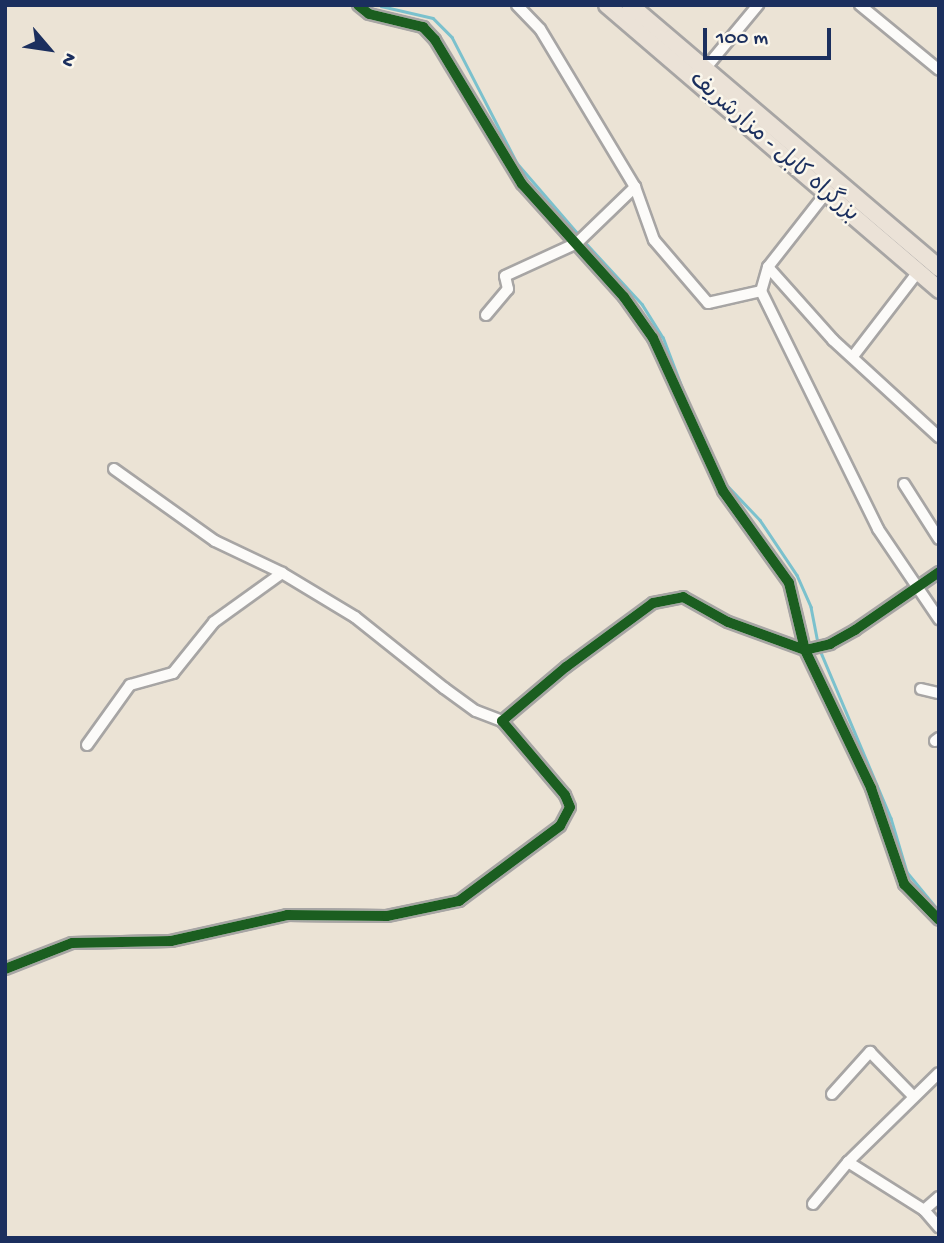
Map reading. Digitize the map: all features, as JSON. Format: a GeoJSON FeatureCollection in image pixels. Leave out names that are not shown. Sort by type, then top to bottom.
{"type":"FeatureCollection","features":[{"type":"Feature","properties":{"kind":"highway","name":"بزرگراه کابل - مزارشریف"},"geometry":{"type":"LineString","coordinates":[[607,5],[939,290]]}},
{"type":"Feature","properties":{"kind":"highway","name":"بزرگراه کابل - مزارشریف"},"geometry":{"type":"LineString","coordinates":[[630,5],[939,268]]}},
{"type":"Feature","properties":{"kind":"street"},"geometry":{"type":"LineString","coordinates":[[358,5],[423,27],[436,40],[522,184],[581,240],[624,297],[669,366],[697,440],[723,491],[789,583],[809,648],[871,788],[904,884],[939,920]]}},
{"type":"Feature","properties":{"kind":"street"},"geometry":{"type":"LineString","coordinates":[[517,5],[540,29],[635,187],[654,240],[708,303],[761,291]]}},
{"type":"Feature","properties":{"kind":"street"},"geometry":{"type":"LineString","coordinates":[[704,70],[758,5]]}},
{"type":"Feature","properties":{"kind":"street"},"geometry":{"type":"LineString","coordinates":[[859,5],[936,64]]}},
{"type":"Feature","properties":{"kind":"street"},"geometry":{"type":"LineString","coordinates":[[486,315],[508,289],[505,276],[581,240],[635,187]]}},
{"type":"Feature","properties":{"kind":"street"},"geometry":{"type":"LineString","coordinates":[[826,192],[768,267],[761,291],[878,529],[914,587],[939,619]]}},
{"type":"Feature","properties":{"kind":"street"},"geometry":{"type":"LineString","coordinates":[[768,267],[833,340],[854,355],[939,437]]}},
{"type":"Feature","properties":{"kind":"street"},"geometry":{"type":"LineString","coordinates":[[854,355],[918,272]]}},
{"type":"Feature","properties":{"kind":"street"},"geometry":{"type":"LineString","coordinates":[[5,968],[72,943],[171,941],[287,915],[344,912],[387,916],[459,901],[560,826],[570,807],[565,795],[502,721],[476,710],[355,617],[282,573],[215,541],[114,469]]}},
{"type":"Feature","properties":{"kind":"street"},"geometry":{"type":"LineString","coordinates":[[904,484],[939,539]]}},
{"type":"Feature","properties":{"kind":"street"},"geometry":{"type":"LineString","coordinates":[[502,721],[566,667],[653,603],[683,597],[760,636],[809,648],[830,644],[939,572]]}},
{"type":"Feature","properties":{"kind":"street"},"geometry":{"type":"LineString","coordinates":[[87,745],[130,685],[173,673],[214,622],[282,573]]}},
{"type":"Feature","properties":{"kind":"street"},"geometry":{"type":"LineString","coordinates":[[921,689],[939,692]]}},
{"type":"Feature","properties":{"kind":"street"},"geometry":{"type":"LineString","coordinates":[[832,1094],[870,1052],[913,1096]]}},
{"type":"Feature","properties":{"kind":"street"},"geometry":{"type":"LineString","coordinates":[[813,1204],[848,1163],[939,1073]]}},
{"type":"Feature","properties":{"kind":"street"},"geometry":{"type":"LineString","coordinates":[[848,1163],[924,1210],[939,1227]]}},
{"type":"Feature","properties":{"kind":"street"},"geometry":{"type":"LineString","coordinates":[[924,1210],[939,1197]]}},
{"type":"Feature","properties":{"kind":"waterway"},"geometry":{"type":"LineString","coordinates":[[381,6],[433,18],[452,37],[517,163],[580,236]]}},
{"type":"Feature","properties":{"kind":"waterway"},"geometry":{"type":"LineString","coordinates":[[584,241],[642,304],[663,337],[690,408]]}},
{"type":"Feature","properties":{"kind":"waterway"},"geometry":{"type":"LineString","coordinates":[[725,483],[760,520],[797,575],[811,607],[818,644]]}},
{"type":"Feature","properties":{"kind":"waterway"},"geometry":{"type":"LineString","coordinates":[[820,650],[891,818],[907,872],[939,911]]}},
{"type":"Feature","properties":{"kind":"cycle path"},"geometry":{"type":"LineString","coordinates":[[358,5],[369,14],[423,27],[435,40],[522,184],[624,297],[653,338],[723,491],[789,583],[805,650],[871,788],[904,884],[939,920]]}},
{"type":"Feature","properties":{"kind":"cycle path"},"geometry":{"type":"LineString","coordinates":[[5,969],[72,943],[171,941],[287,915],[387,916],[459,901],[560,826],[570,807],[565,795],[502,721],[566,667],[653,603],[683,597],[728,622],[805,650],[830,644],[855,630],[939,572]]}}]}
